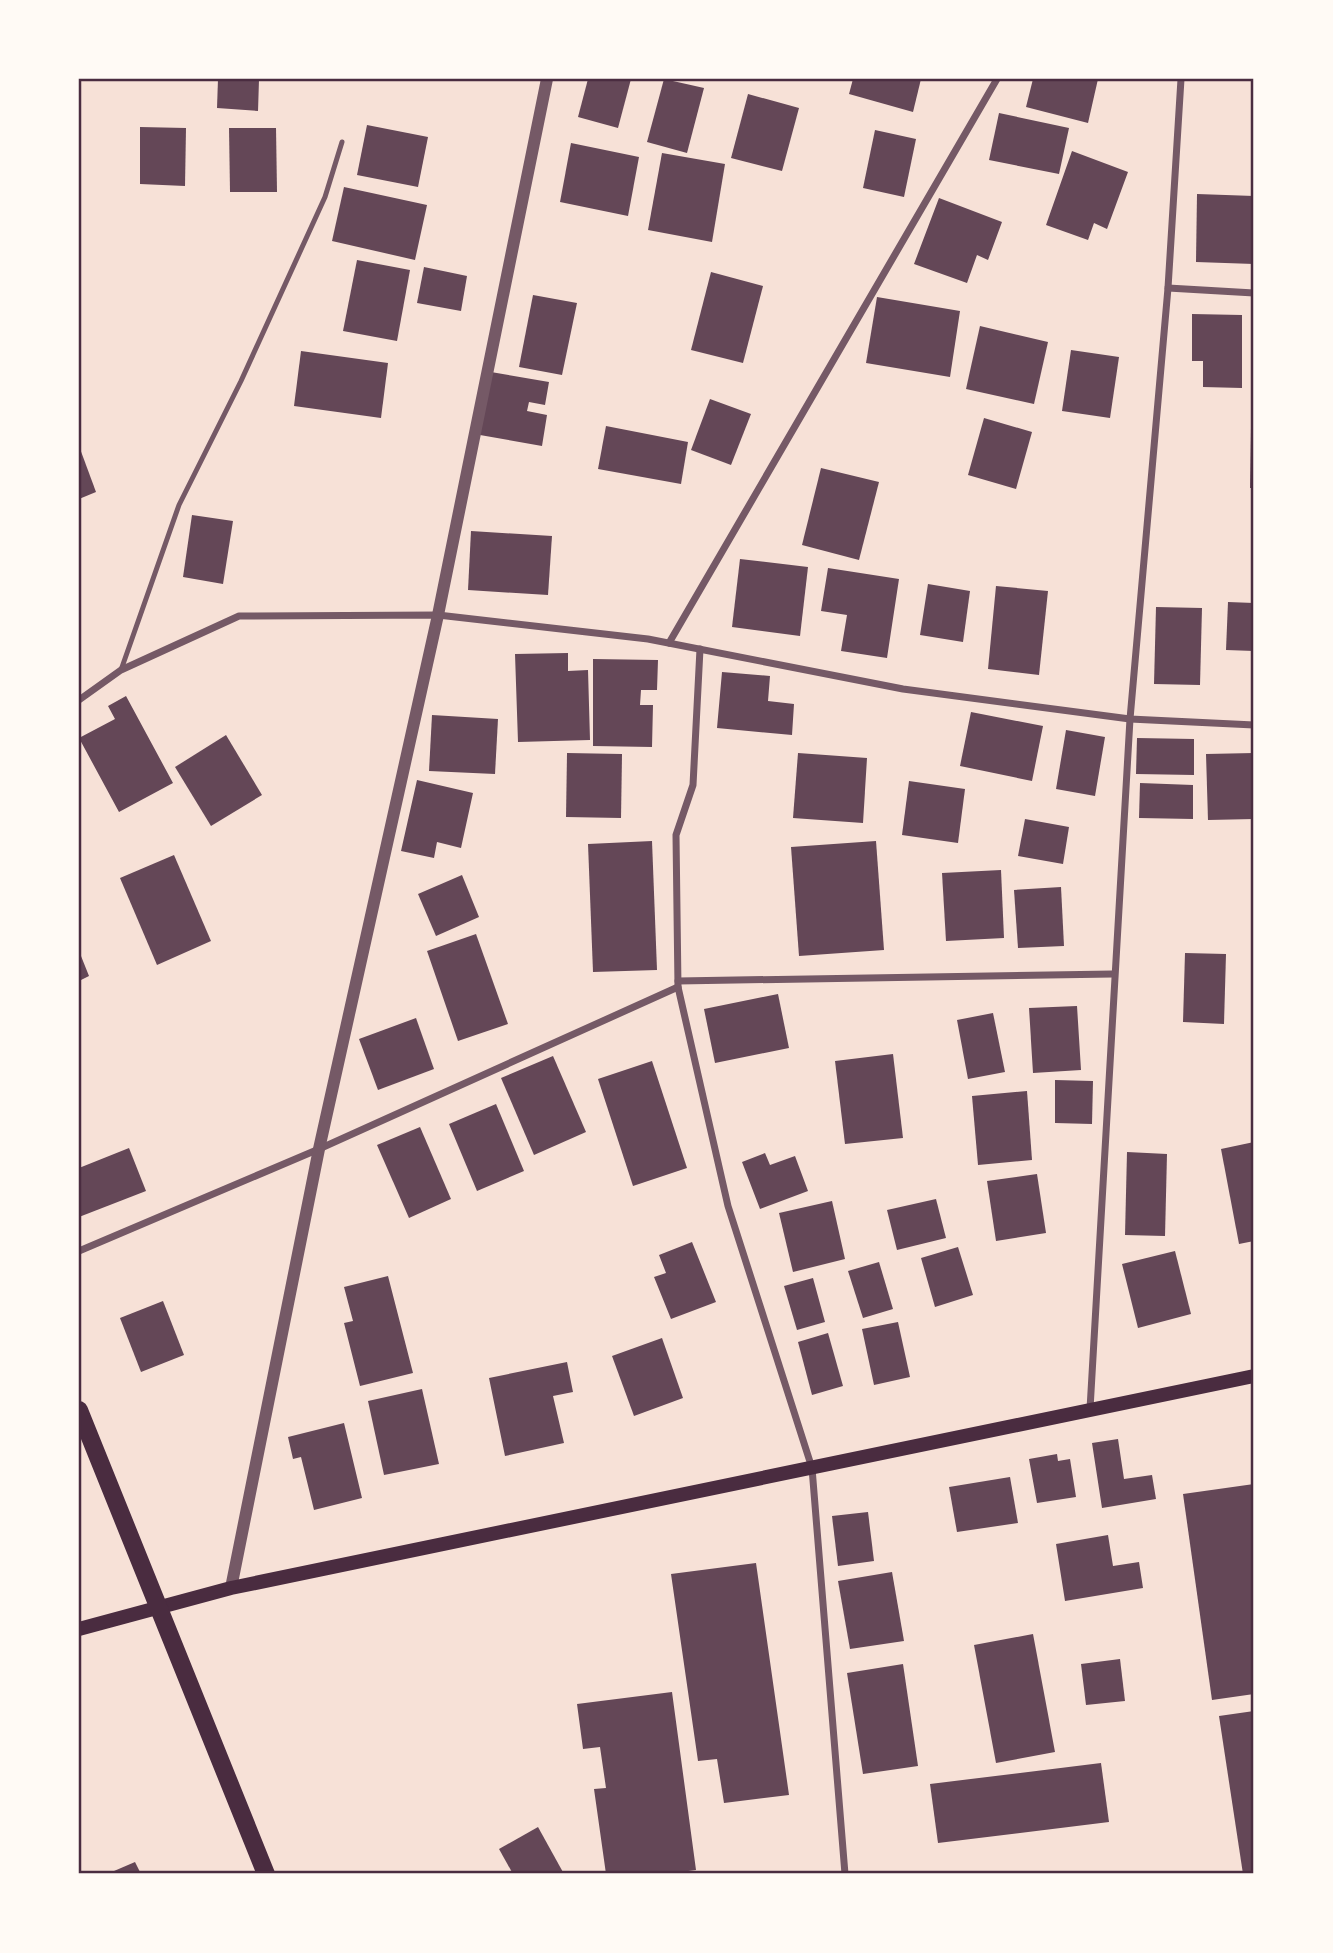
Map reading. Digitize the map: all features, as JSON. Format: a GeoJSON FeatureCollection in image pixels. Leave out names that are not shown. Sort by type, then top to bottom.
{"type":"FeatureCollection","features":[{"type":"Feature","properties":{"kind":"main road"},"geometry":{"type":"LineString","coordinates":[[79,1629],[231,1588],[1254,1376]]}},
{"type":"Feature","properties":{"kind":"main road"},"geometry":{"type":"LineString","coordinates":[[79,1410],[267,1874]]}},
{"type":"Feature","properties":{"kind":"street"},"geometry":{"type":"LineString","coordinates":[[231,1588],[319,1149],[438,615],[547,79]]}},
{"type":"Feature","properties":{"kind":"street"},"geometry":{"type":"LineString","coordinates":[[669,643],[997,79]]}},
{"type":"Feature","properties":{"kind":"street"},"geometry":{"type":"LineString","coordinates":[[1090,1409],[1113,974],[1130,719],[1168,288],[1181,79]]}},
{"type":"Feature","properties":{"kind":"street"},"geometry":{"type":"LineString","coordinates":[[1168,288],[1254,293]]}},
{"type":"Feature","properties":{"kind":"street"},"geometry":{"type":"LineString","coordinates":[[79,700],[121,670],[239,616],[438,615],[669,643],[903,689],[1130,719],[1254,725]]}},
{"type":"Feature","properties":{"kind":"street"},"geometry":{"type":"LineString","coordinates":[[700,649],[693,785],[676,835],[678,984],[728,1206],[812,1468],[845,1874]]}},
{"type":"Feature","properties":{"kind":"street"},"geometry":{"type":"LineString","coordinates":[[79,1251],[319,1149],[678,984],[1113,974]]}},
{"type":"Feature","properties":{"kind":"lane"},"geometry":{"type":"LineString","coordinates":[[121,670],[179,505],[241,382],[325,197],[342,142]]}},
{"type":"Feature","properties":{"kind":"building"},"geometry":{"type":"Polygon","coordinates":[[[218,79],[259,79],[258,111],[217,108],[218,79]]]}},
{"type":"Feature","properties":{"kind":"building"},"geometry":{"type":"Polygon","coordinates":[[[588,79],[631,79],[618,128],[578,117],[588,79]]]}},
{"type":"Feature","properties":{"kind":"building"},"geometry":{"type":"Polygon","coordinates":[[[664,79],[704,88],[687,153],[647,142],[664,79]]]}},
{"type":"Feature","properties":{"kind":"building"},"geometry":{"type":"Polygon","coordinates":[[[853,79],[921,79],[913,112],[849,94],[853,79]]]}},
{"type":"Feature","properties":{"kind":"building"},"geometry":{"type":"Polygon","coordinates":[[[1033,79],[1098,79],[1088,123],[1026,107],[1033,79]]]}},
{"type":"Feature","properties":{"kind":"building"},"geometry":{"type":"Polygon","coordinates":[[[748,94],[799,108],[782,171],[731,158],[748,94]]]}},
{"type":"Feature","properties":{"kind":"building"},"geometry":{"type":"Polygon","coordinates":[[[999,113],[1069,128],[1059,174],[989,160],[999,113]]]}},
{"type":"Feature","properties":{"kind":"building"},"geometry":{"type":"Polygon","coordinates":[[[367,125],[428,137],[418,187],[357,175],[367,125]]]}},
{"type":"Feature","properties":{"kind":"building"},"geometry":{"type":"Polygon","coordinates":[[[140,127],[186,128],[185,186],[140,184],[140,127]]]}},
{"type":"Feature","properties":{"kind":"building"},"geometry":{"type":"Polygon","coordinates":[[[229,128],[276,128],[277,192],[230,192],[229,128]]]}},
{"type":"Feature","properties":{"kind":"building"},"geometry":{"type":"Polygon","coordinates":[[[875,130],[916,139],[904,197],[863,188],[875,130]]]}},
{"type":"Feature","properties":{"kind":"building"},"geometry":{"type":"Polygon","coordinates":[[[571,143],[639,157],[628,216],[560,202],[571,143]]]}},
{"type":"Feature","properties":{"kind":"building"},"geometry":{"type":"Polygon","coordinates":[[[1072,151],[1128,172],[1107,229],[1094,223],[1088,240],[1046,225],[1072,151]]]}},
{"type":"Feature","properties":{"kind":"building"},"geometry":{"type":"Polygon","coordinates":[[[662,153],[725,164],[712,242],[648,230],[662,153]]]}},
{"type":"Feature","properties":{"kind":"building"},"geometry":{"type":"Polygon","coordinates":[[[344,187],[427,205],[415,260],[332,241],[344,187]]]}},
{"type":"Feature","properties":{"kind":"building"},"geometry":{"type":"Polygon","coordinates":[[[1197,194],[1254,196],[1254,264],[1196,262],[1197,194]]]}},
{"type":"Feature","properties":{"kind":"building"},"geometry":{"type":"Polygon","coordinates":[[[939,198],[1002,222],[988,260],[977,255],[967,283],[914,264],[939,198]]]}},
{"type":"Feature","properties":{"kind":"building"},"geometry":{"type":"Polygon","coordinates":[[[357,260],[410,270],[397,341],[343,331],[357,260]]]}},
{"type":"Feature","properties":{"kind":"building"},"geometry":{"type":"Polygon","coordinates":[[[424,267],[467,276],[461,311],[417,303],[424,267]]]}},
{"type":"Feature","properties":{"kind":"building"},"geometry":{"type":"Polygon","coordinates":[[[711,272],[763,286],[743,363],[691,350],[711,272]]]}},
{"type":"Feature","properties":{"kind":"building"},"geometry":{"type":"Polygon","coordinates":[[[533,295],[577,303],[562,375],[519,367],[533,295]]]}},
{"type":"Feature","properties":{"kind":"building"},"geometry":{"type":"Polygon","coordinates":[[[877,297],[960,311],[950,377],[866,363],[877,297]]]}},
{"type":"Feature","properties":{"kind":"building"},"geometry":{"type":"Polygon","coordinates":[[[1192,314],[1242,315],[1242,388],[1203,387],[1203,361],[1192,361],[1192,314]]]}},
{"type":"Feature","properties":{"kind":"building"},"geometry":{"type":"Polygon","coordinates":[[[980,326],[1048,342],[1034,404],[966,389],[980,326]]]}},
{"type":"Feature","properties":{"kind":"building"},"geometry":{"type":"Polygon","coordinates":[[[1071,350],[1119,357],[1110,418],[1062,411],[1071,350]]]}},
{"type":"Feature","properties":{"kind":"building"},"geometry":{"type":"Polygon","coordinates":[[[301,351],[388,363],[381,418],[294,406],[301,351]]]}},
{"type":"Feature","properties":{"kind":"building"},"geometry":{"type":"Polygon","coordinates":[[[491,372],[549,382],[545,405],[529,402],[527,411],[547,415],[542,446],[480,435],[491,372]]]}},
{"type":"Feature","properties":{"kind":"building"},"geometry":{"type":"Polygon","coordinates":[[[710,399],[751,414],[731,465],[691,450],[710,399]]]}},
{"type":"Feature","properties":{"kind":"building"},"geometry":{"type":"Polygon","coordinates":[[[984,418],[1032,432],[1016,489],[968,475],[984,418]]]}},
{"type":"Feature","properties":{"kind":"building"},"geometry":{"type":"Polygon","coordinates":[[[606,426],[688,442],[681,484],[598,469],[606,426]]]}},
{"type":"Feature","properties":{"kind":"building"},"geometry":{"type":"Polygon","coordinates":[[[1251,428],[1254,428],[1254,488],[1250,488],[1251,428]]]}},
{"type":"Feature","properties":{"kind":"building"},"geometry":{"type":"Polygon","coordinates":[[[79,446],[96,492],[79,499],[79,446]]]}},
{"type":"Feature","properties":{"kind":"building"},"geometry":{"type":"Polygon","coordinates":[[[821,468],[879,482],[859,560],[802,545],[821,468]]]}},
{"type":"Feature","properties":{"kind":"building"},"geometry":{"type":"Polygon","coordinates":[[[192,515],[233,521],[223,584],[183,577],[192,515]]]}},
{"type":"Feature","properties":{"kind":"building"},"geometry":{"type":"Polygon","coordinates":[[[471,531],[552,536],[548,595],[468,590],[471,531]]]}},
{"type":"Feature","properties":{"kind":"building"},"geometry":{"type":"Polygon","coordinates":[[[740,559],[808,567],[800,636],[732,627],[740,559]]]}},
{"type":"Feature","properties":{"kind":"building"},"geometry":{"type":"Polygon","coordinates":[[[828,568],[899,579],[887,658],[841,651],[847,615],[821,611],[828,568]]]}},
{"type":"Feature","properties":{"kind":"building"},"geometry":{"type":"Polygon","coordinates":[[[928,584],[970,591],[963,642],[920,635],[928,584]]]}},
{"type":"Feature","properties":{"kind":"building"},"geometry":{"type":"Polygon","coordinates":[[[996,586],[1048,591],[1039,675],[988,669],[996,586]]]}},
{"type":"Feature","properties":{"kind":"building"},"geometry":{"type":"Polygon","coordinates":[[[1228,602],[1254,603],[1254,651],[1226,650],[1228,602]]]}},
{"type":"Feature","properties":{"kind":"building"},"geometry":{"type":"Polygon","coordinates":[[[1156,607],[1202,608],[1200,685],[1154,684],[1156,607]]]}},
{"type":"Feature","properties":{"kind":"building"},"geometry":{"type":"Polygon","coordinates":[[[568,653],[568,671],[588,670],[590,740],[518,742],[515,654],[568,653]]]}},
{"type":"Feature","properties":{"kind":"building"},"geometry":{"type":"Polygon","coordinates":[[[593,659],[658,660],[657,690],[641,690],[640,705],[653,705],[652,747],[593,746],[593,659]]]}},
{"type":"Feature","properties":{"kind":"building"},"geometry":{"type":"Polygon","coordinates":[[[722,672],[770,676],[768,701],[794,704],[792,735],[717,728],[722,672]]]}},
{"type":"Feature","properties":{"kind":"building"},"geometry":{"type":"Polygon","coordinates":[[[126,696],[173,783],[119,812],[79,738],[115,719],[108,706],[126,696]]]}},
{"type":"Feature","properties":{"kind":"building"},"geometry":{"type":"Polygon","coordinates":[[[971,712],[1043,726],[1032,781],[960,766],[971,712]]]}},
{"type":"Feature","properties":{"kind":"building"},"geometry":{"type":"Polygon","coordinates":[[[432,715],[498,719],[495,774],[429,771],[432,715]]]}},
{"type":"Feature","properties":{"kind":"building"},"geometry":{"type":"Polygon","coordinates":[[[1066,730],[1105,737],[1095,796],[1056,789],[1066,730]]]}},
{"type":"Feature","properties":{"kind":"building"},"geometry":{"type":"Polygon","coordinates":[[[226,735],[262,795],[211,826],[175,767],[226,735]]]}},
{"type":"Feature","properties":{"kind":"building"},"geometry":{"type":"Polygon","coordinates":[[[1137,738],[1194,739],[1194,775],[1136,774],[1137,738]]]}},
{"type":"Feature","properties":{"kind":"building"},"geometry":{"type":"Polygon","coordinates":[[[567,753],[622,754],[621,818],[566,817],[567,753]]]}},
{"type":"Feature","properties":{"kind":"building"},"geometry":{"type":"Polygon","coordinates":[[[798,753],[867,758],[863,823],[793,818],[798,753]]]}},
{"type":"Feature","properties":{"kind":"building"},"geometry":{"type":"Polygon","coordinates":[[[1254,753],[1254,819],[1208,820],[1206,754],[1254,753]]]}},
{"type":"Feature","properties":{"kind":"building"},"geometry":{"type":"Polygon","coordinates":[[[417,780],[473,793],[461,848],[437,842],[434,858],[401,851],[417,780]]]}},
{"type":"Feature","properties":{"kind":"building"},"geometry":{"type":"Polygon","coordinates":[[[909,781],[965,789],[958,843],[902,835],[909,781]]]}},
{"type":"Feature","properties":{"kind":"building"},"geometry":{"type":"Polygon","coordinates":[[[1140,783],[1193,785],[1193,819],[1139,818],[1140,783]]]}},
{"type":"Feature","properties":{"kind":"building"},"geometry":{"type":"Polygon","coordinates":[[[1025,819],[1069,827],[1063,864],[1018,856],[1025,819]]]}},
{"type":"Feature","properties":{"kind":"building"},"geometry":{"type":"Polygon","coordinates":[[[652,841],[657,970],[593,972],[588,844],[652,841]]]}},
{"type":"Feature","properties":{"kind":"building"},"geometry":{"type":"Polygon","coordinates":[[[876,841],[884,950],[799,956],[791,847],[876,841]]]}},
{"type":"Feature","properties":{"kind":"building"},"geometry":{"type":"Polygon","coordinates":[[[174,855],[211,941],[157,965],[120,878],[174,855]]]}},
{"type":"Feature","properties":{"kind":"building"},"geometry":{"type":"Polygon","coordinates":[[[1001,870],[1004,938],[946,941],[942,873],[1001,870]]]}},
{"type":"Feature","properties":{"kind":"building"},"geometry":{"type":"Polygon","coordinates":[[[462,875],[479,917],[436,936],[418,894],[462,875]]]}},
{"type":"Feature","properties":{"kind":"building"},"geometry":{"type":"Polygon","coordinates":[[[1061,887],[1064,946],[1018,948],[1014,890],[1061,887]]]}},
{"type":"Feature","properties":{"kind":"building"},"geometry":{"type":"Polygon","coordinates":[[[476,934],[508,1024],[458,1041],[427,951],[476,934]]]}},
{"type":"Feature","properties":{"kind":"building"},"geometry":{"type":"Polygon","coordinates":[[[79,951],[89,976],[79,981],[79,951]]]}},
{"type":"Feature","properties":{"kind":"building"},"geometry":{"type":"Polygon","coordinates":[[[1185,953],[1226,954],[1224,1024],[1183,1022],[1185,953]]]}},
{"type":"Feature","properties":{"kind":"building"},"geometry":{"type":"Polygon","coordinates":[[[778,994],[789,1048],[715,1063],[704,1009],[778,994]]]}},
{"type":"Feature","properties":{"kind":"building"},"geometry":{"type":"Polygon","coordinates":[[[1077,1006],[1081,1070],[1033,1073],[1029,1008],[1077,1006]]]}},
{"type":"Feature","properties":{"kind":"building"},"geometry":{"type":"Polygon","coordinates":[[[993,1013],[1005,1072],[968,1079],[957,1020],[993,1013]]]}},
{"type":"Feature","properties":{"kind":"building"},"geometry":{"type":"Polygon","coordinates":[[[416,1018],[434,1069],[378,1090],[359,1039],[416,1018]]]}},
{"type":"Feature","properties":{"kind":"building"},"geometry":{"type":"Polygon","coordinates":[[[893,1054],[903,1138],[845,1144],[835,1061],[893,1054]]]}},
{"type":"Feature","properties":{"kind":"building"},"geometry":{"type":"Polygon","coordinates":[[[553,1056],[586,1132],[534,1155],[501,1078],[553,1056]]]}},
{"type":"Feature","properties":{"kind":"building"},"geometry":{"type":"Polygon","coordinates":[[[652,1061],[687,1168],[633,1186],[598,1079],[652,1061]]]}},
{"type":"Feature","properties":{"kind":"building"},"geometry":{"type":"Polygon","coordinates":[[[1055,1080],[1093,1081],[1092,1124],[1055,1123],[1055,1080]]]}},
{"type":"Feature","properties":{"kind":"building"},"geometry":{"type":"Polygon","coordinates":[[[1027,1091],[1032,1160],[978,1165],[972,1096],[1027,1091]]]}},
{"type":"Feature","properties":{"kind":"building"},"geometry":{"type":"Polygon","coordinates":[[[496,1104],[524,1171],[477,1191],[449,1124],[496,1104]]]}},
{"type":"Feature","properties":{"kind":"building"},"geometry":{"type":"Polygon","coordinates":[[[420,1127],[451,1199],[409,1218],[377,1145],[420,1127]]]}},
{"type":"Feature","properties":{"kind":"building"},"geometry":{"type":"Polygon","coordinates":[[[1254,1142],[1254,1241],[1239,1244],[1221,1149],[1254,1142]]]}},
{"type":"Feature","properties":{"kind":"building"},"geometry":{"type":"Polygon","coordinates":[[[129,1148],[146,1191],[79,1217],[79,1168],[129,1148]]]}},
{"type":"Feature","properties":{"kind":"building"},"geometry":{"type":"Polygon","coordinates":[[[1127,1152],[1167,1154],[1165,1236],[1125,1235],[1127,1152]]]}},
{"type":"Feature","properties":{"kind":"building"},"geometry":{"type":"Polygon","coordinates":[[[765,1153],[770,1165],[795,1156],[808,1191],[760,1209],[742,1162],[765,1153]]]}},
{"type":"Feature","properties":{"kind":"building"},"geometry":{"type":"Polygon","coordinates":[[[1037,1174],[1046,1233],[996,1241],[987,1181],[1037,1174]]]}},
{"type":"Feature","properties":{"kind":"building"},"geometry":{"type":"Polygon","coordinates":[[[936,1199],[946,1238],[897,1250],[887,1210],[936,1199]]]}},
{"type":"Feature","properties":{"kind":"building"},"geometry":{"type":"Polygon","coordinates":[[[832,1201],[845,1259],[793,1272],[779,1213],[832,1201]]]}},
{"type":"Feature","properties":{"kind":"building"},"geometry":{"type":"Polygon","coordinates":[[[692,1242],[716,1302],[671,1319],[654,1277],[666,1273],[659,1255],[692,1242]]]}},
{"type":"Feature","properties":{"kind":"building"},"geometry":{"type":"Polygon","coordinates":[[[958,1247],[973,1295],[935,1307],[921,1258],[958,1247]]]}},
{"type":"Feature","properties":{"kind":"building"},"geometry":{"type":"Polygon","coordinates":[[[1175,1251],[1191,1314],[1138,1328],[1122,1264],[1175,1251]]]}},
{"type":"Feature","properties":{"kind":"building"},"geometry":{"type":"Polygon","coordinates":[[[879,1262],[893,1309],[863,1318],[848,1271],[879,1262]]]}},
{"type":"Feature","properties":{"kind":"building"},"geometry":{"type":"Polygon","coordinates":[[[388,1276],[413,1373],[360,1386],[344,1323],[353,1321],[344,1287],[388,1276]]]}},
{"type":"Feature","properties":{"kind":"building"},"geometry":{"type":"Polygon","coordinates":[[[813,1278],[825,1322],[797,1330],[784,1286],[813,1278]]]}},
{"type":"Feature","properties":{"kind":"building"},"geometry":{"type":"Polygon","coordinates":[[[163,1301],[184,1355],[141,1372],[120,1318],[163,1301]]]}},
{"type":"Feature","properties":{"kind":"building"},"geometry":{"type":"Polygon","coordinates":[[[898,1322],[910,1377],[874,1385],[862,1329],[898,1322]]]}},
{"type":"Feature","properties":{"kind":"building"},"geometry":{"type":"Polygon","coordinates":[[[828,1333],[843,1386],[812,1395],[798,1342],[828,1333]]]}},
{"type":"Feature","properties":{"kind":"building"},"geometry":{"type":"Polygon","coordinates":[[[662,1338],[683,1398],[634,1416],[612,1356],[662,1338]]]}},
{"type":"Feature","properties":{"kind":"building"},"geometry":{"type":"Polygon","coordinates":[[[567,1362],[573,1392],[553,1396],[564,1443],[505,1456],[489,1378],[567,1362]]]}},
{"type":"Feature","properties":{"kind":"building"},"geometry":{"type":"Polygon","coordinates":[[[422,1389],[439,1464],[384,1475],[368,1401],[422,1389]]]}},
{"type":"Feature","properties":{"kind":"building"},"geometry":{"type":"Polygon","coordinates":[[[344,1423],[362,1498],[314,1510],[301,1457],[293,1459],[288,1437],[344,1423]]]}},
{"type":"Feature","properties":{"kind":"building"},"geometry":{"type":"Polygon","coordinates":[[[1118,1439],[1124,1479],[1152,1475],[1156,1499],[1102,1508],[1092,1443],[1118,1439]]]}},
{"type":"Feature","properties":{"kind":"building"},"geometry":{"type":"Polygon","coordinates":[[[1057,1454],[1058,1461],[1070,1459],[1076,1497],[1037,1503],[1029,1459],[1057,1454]]]}},
{"type":"Feature","properties":{"kind":"building"},"geometry":{"type":"Polygon","coordinates":[[[1010,1477],[1018,1523],[957,1532],[949,1487],[1010,1477]]]}},
{"type":"Feature","properties":{"kind":"building"},"geometry":{"type":"Polygon","coordinates":[[[1254,1484],[1254,1694],[1212,1700],[1183,1494],[1254,1484]]]}},
{"type":"Feature","properties":{"kind":"building"},"geometry":{"type":"Polygon","coordinates":[[[868,1512],[874,1561],[838,1566],[832,1516],[868,1512]]]}},
{"type":"Feature","properties":{"kind":"building"},"geometry":{"type":"Polygon","coordinates":[[[1108,1535],[1113,1566],[1139,1562],[1143,1588],[1065,1601],[1056,1544],[1108,1535]]]}},
{"type":"Feature","properties":{"kind":"building"},"geometry":{"type":"Polygon","coordinates":[[[756,1563],[789,1795],[724,1803],[717,1759],[698,1761],[671,1574],[756,1563]]]}},
{"type":"Feature","properties":{"kind":"building"},"geometry":{"type":"Polygon","coordinates":[[[892,1572],[904,1641],[850,1649],[838,1581],[892,1572]]]}},
{"type":"Feature","properties":{"kind":"building"},"geometry":{"type":"Polygon","coordinates":[[[1033,1634],[1055,1752],[996,1763],[974,1645],[1033,1634]]]}},
{"type":"Feature","properties":{"kind":"building"},"geometry":{"type":"Polygon","coordinates":[[[1120,1659],[1125,1701],[1086,1705],[1081,1664],[1120,1659]]]}},
{"type":"Feature","properties":{"kind":"building"},"geometry":{"type":"Polygon","coordinates":[[[903,1664],[918,1766],[863,1774],[847,1673],[903,1664]]]}},
{"type":"Feature","properties":{"kind":"building"},"geometry":{"type":"Polygon","coordinates":[[[672,1692],[696,1870],[665,1874],[606,1874],[594,1789],[606,1788],[600,1747],[583,1749],[577,1704],[672,1692]]]}},
{"type":"Feature","properties":{"kind":"building"},"geometry":{"type":"Polygon","coordinates":[[[1254,1711],[1254,1874],[1243,1874],[1219,1716],[1254,1711]]]}},
{"type":"Feature","properties":{"kind":"building"},"geometry":{"type":"Polygon","coordinates":[[[1101,1763],[1109,1822],[938,1843],[930,1784],[1101,1763]]]}},
{"type":"Feature","properties":{"kind":"building"},"geometry":{"type":"Polygon","coordinates":[[[538,1827],[564,1874],[513,1874],[499,1849],[538,1827]]]}},
{"type":"Feature","properties":{"kind":"building"},"geometry":{"type":"Polygon","coordinates":[[[135,1862],[141,1874],[107,1874],[135,1862]]]}}]}
